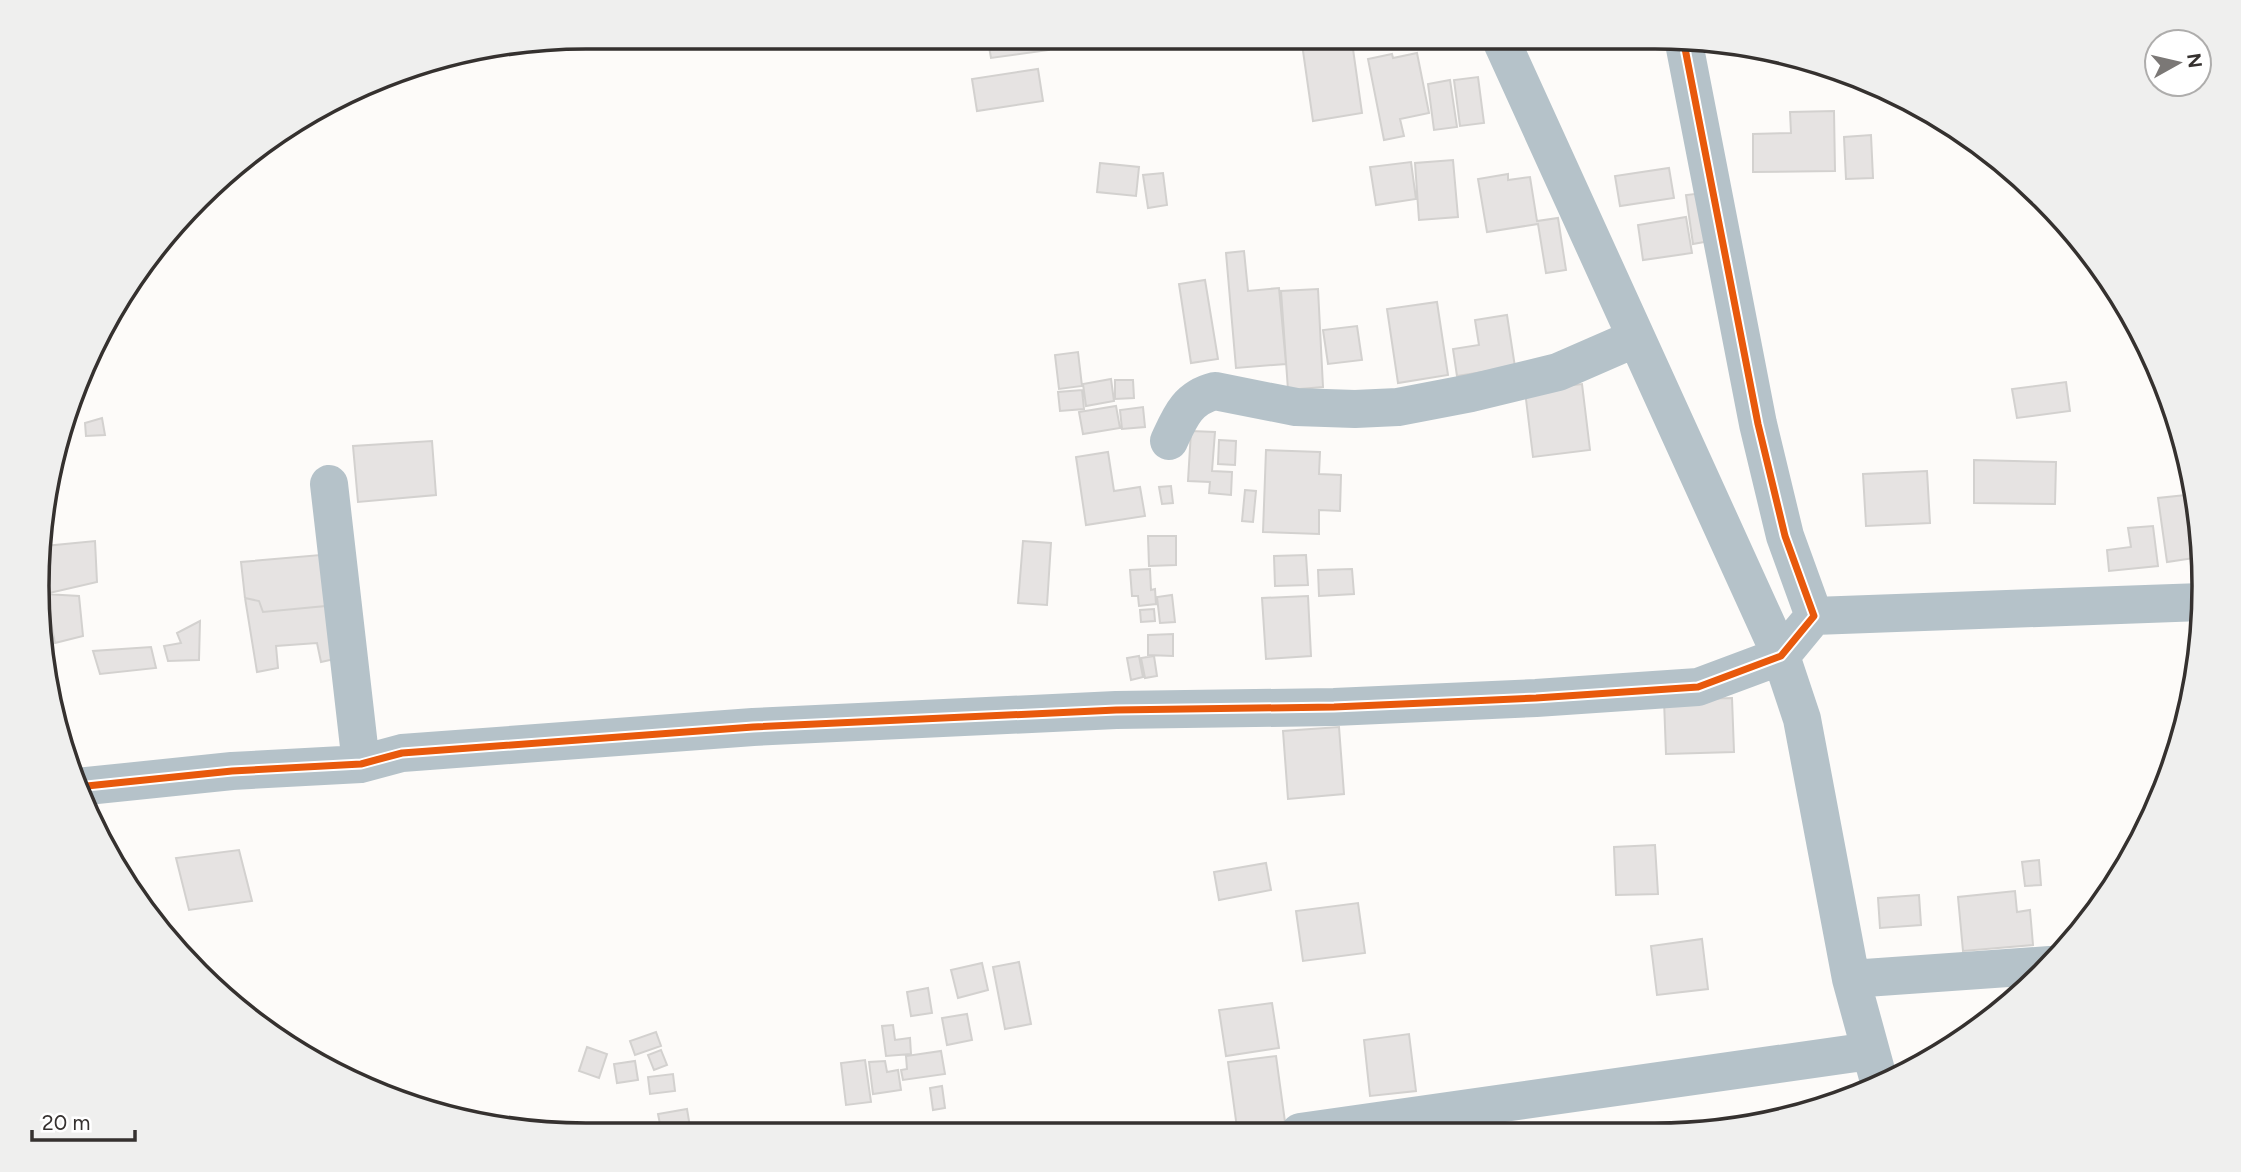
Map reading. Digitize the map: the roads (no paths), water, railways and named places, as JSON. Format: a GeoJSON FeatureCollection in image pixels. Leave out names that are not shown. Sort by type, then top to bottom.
{"type":"FeatureCollection","features":[{"type":"Feature","properties":{"kind":"street"},"geometry":{"type":"LineString","coordinates":[[1381,1123],[1875,1068],[1851,979],[1802,719],[1782,656],[1505,49]]}},
{"type":"Feature","properties":{"kind":"street"},"geometry":{"type":"LineString","coordinates":[[1685,50],[1758,424],[1785,536],[1814,616]]}},
{"type":"Feature","properties":{"kind":"street"},"geometry":{"type":"LineString","coordinates":[[1169,441],[1186,406],[1202,394],[1215,391],[1296,407],[1398,407],[1559,372],[1636,338]]}},
{"type":"Feature","properties":{"kind":"street"},"geometry":{"type":"LineString","coordinates":[[329,484],[361,764]]}},
{"type":"Feature","properties":{"kind":"street"},"geometry":{"type":"LineString","coordinates":[[88,786],[232,771],[361,764],[402,754],[753,727],[1116,710],[1334,707],[1698,687],[1782,656],[1814,616],[2192,602]]}},
{"type":"Feature","properties":{"kind":"street"},"geometry":{"type":"LineString","coordinates":[[1851,979],[2035,966]]}}]}
